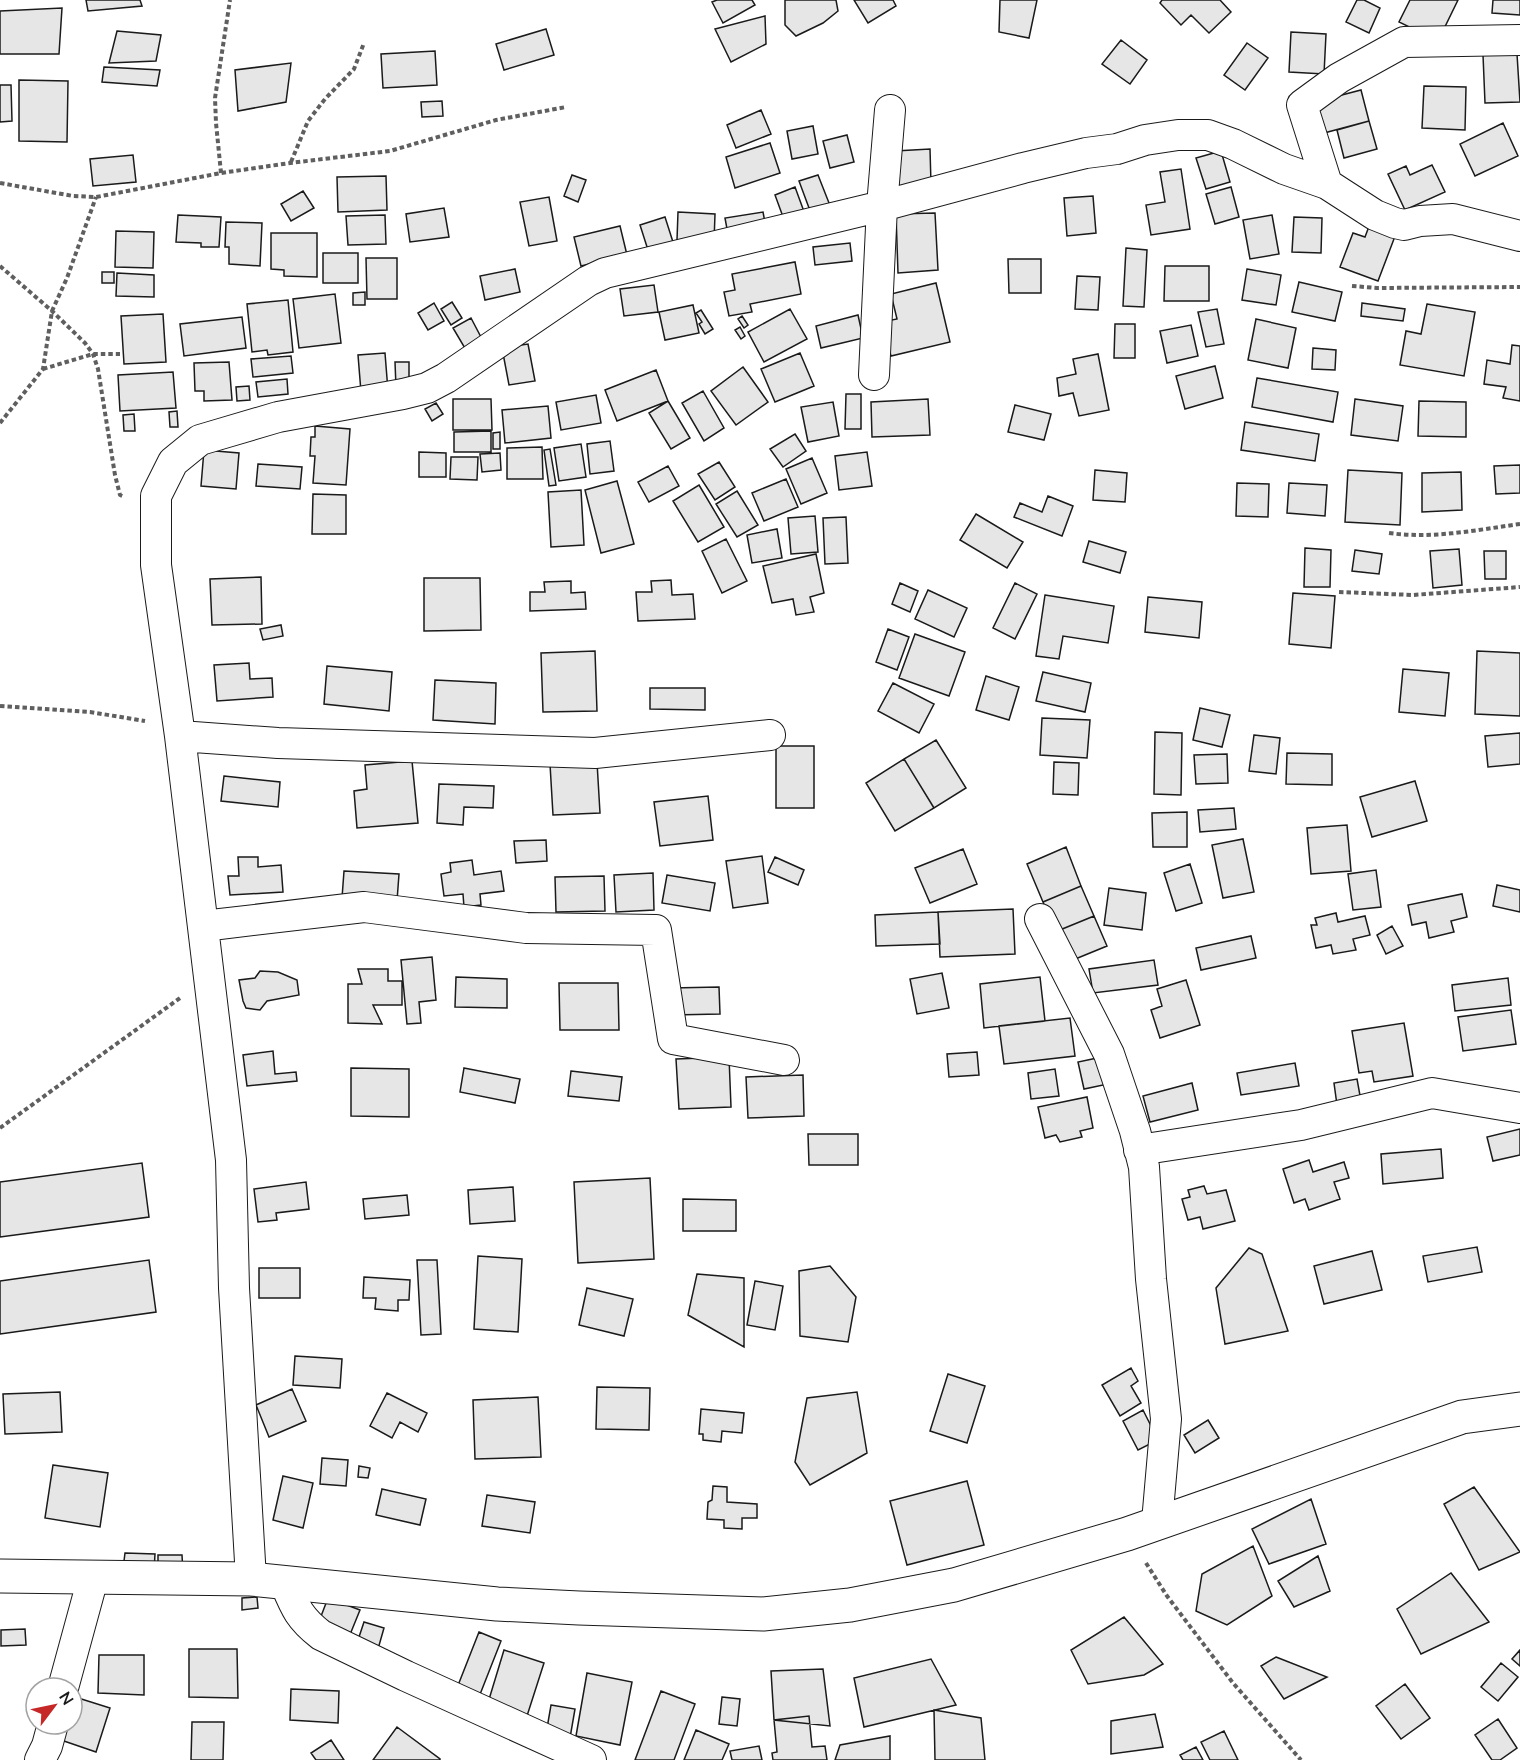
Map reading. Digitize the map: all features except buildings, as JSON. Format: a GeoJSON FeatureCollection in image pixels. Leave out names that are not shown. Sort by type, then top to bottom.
{"type":"FeatureCollection","features":[{"type":"Feature","properties":{"kind":"street"},"geometry":{"type":"LineString","coordinates":[[1327,184],[1302,105],[1339,78],[1404,42],[1520,40]]}},
{"type":"Feature","properties":{"kind":"street"},"geometry":{"type":"LineString","coordinates":[[874,375],[882,206],[890,110]]}},
{"type":"Feature","properties":{"kind":"street"},"geometry":{"type":"LineString","coordinates":[[251,1579],[234,1288],[231,1160],[179,731],[156,566],[156,496],[173,462],[200,440],[278,417],[427,388],[456,371],[588,281],[605,273],[882,206],[1086,153],[1117,149],[1145,140],[1178,135],[1208,135],[1233,144],[1284,170],[1327,184],[1375,215],[1395,223],[1404,225],[1420,221],[1454,219],[1520,236]]}},
{"type":"Feature","properties":{"kind":"street"},"geometry":{"type":"LineString","coordinates":[[179,731],[278,743],[595,753],[770,735]]}},
{"type":"Feature","properties":{"kind":"street"},"geometry":{"type":"LineString","coordinates":[[203,926],[364,908],[526,928],[656,930],[673,1040],[784,1060]]}},
{"type":"Feature","properties":{"kind":"street"},"geometry":{"type":"LineString","coordinates":[[1040,919],[1109,1054],[1144,1167],[1151,1279],[1166,1419],[1157,1522]]}},
{"type":"Feature","properties":{"kind":"street"},"geometry":{"type":"LineString","coordinates":[[1139,1150],[1301,1125],[1432,1093],[1520,1108]]}},
{"type":"Feature","properties":{"kind":"street"},"geometry":{"type":"LineString","coordinates":[[0,1576],[251,1579],[497,1604],[579,1608],[763,1614],[850,1605],[954,1585],[1127,1534],[1462,1417],[1520,1409]]}},
{"type":"Feature","properties":{"kind":"street"},"geometry":{"type":"LineString","coordinates":[[66,1676],[93,1578]]}},
{"type":"Feature","properties":{"kind":"street"},"geometry":{"type":"LineString","coordinates":[[285,1583],[298,1613],[310,1627],[321,1635],[591,1760]]}},
{"type":"Feature","properties":{"kind":"street"},"geometry":{"type":"LineString","coordinates":[[40,1760],[49,1736]]}},
{"type":"Feature","properties":{"kind":"path"},"geometry":{"type":"LineString","coordinates":[[220,173],[215,98],[230,0]]}},
{"type":"Feature","properties":{"kind":"path"},"geometry":{"type":"LineString","coordinates":[[290,163],[308,121],[324,99],[354,69],[364,43]]}},
{"type":"Feature","properties":{"kind":"path"},"geometry":{"type":"LineString","coordinates":[[0,183],[73,196],[96,197],[220,173],[390,151],[496,120],[566,107]]}},
{"type":"Feature","properties":{"kind":"path"},"geometry":{"type":"LineString","coordinates":[[0,423],[44,369],[52,311],[67,278],[96,197]]}},
{"type":"Feature","properties":{"kind":"path"},"geometry":{"type":"LineString","coordinates":[[0,266],[52,311],[85,343],[93,354],[98,369],[120,495],[128,498],[156,496]]}},
{"type":"Feature","properties":{"kind":"path"},"geometry":{"type":"LineString","coordinates":[[1352,286],[1520,287]]}},
{"type":"Feature","properties":{"kind":"path"},"geometry":{"type":"LineString","coordinates":[[44,369],[93,354],[120,354]]}},
{"type":"Feature","properties":{"kind":"path"},"geometry":{"type":"LineString","coordinates":[[1389,533],[1440,535],[1520,524]]}},
{"type":"Feature","properties":{"kind":"path"},"geometry":{"type":"LineString","coordinates":[[1339,592],[1413,595],[1520,586]]}},
{"type":"Feature","properties":{"kind":"path"},"geometry":{"type":"LineString","coordinates":[[0,706],[90,712],[179,731]]}},
{"type":"Feature","properties":{"kind":"path"},"geometry":{"type":"LineString","coordinates":[[0,1128],[209,976]]}},
{"type":"Feature","properties":{"kind":"path"},"geometry":{"type":"LineString","coordinates":[[1127,1534],[1167,1596],[1233,1683],[1301,1760]]}}]}
